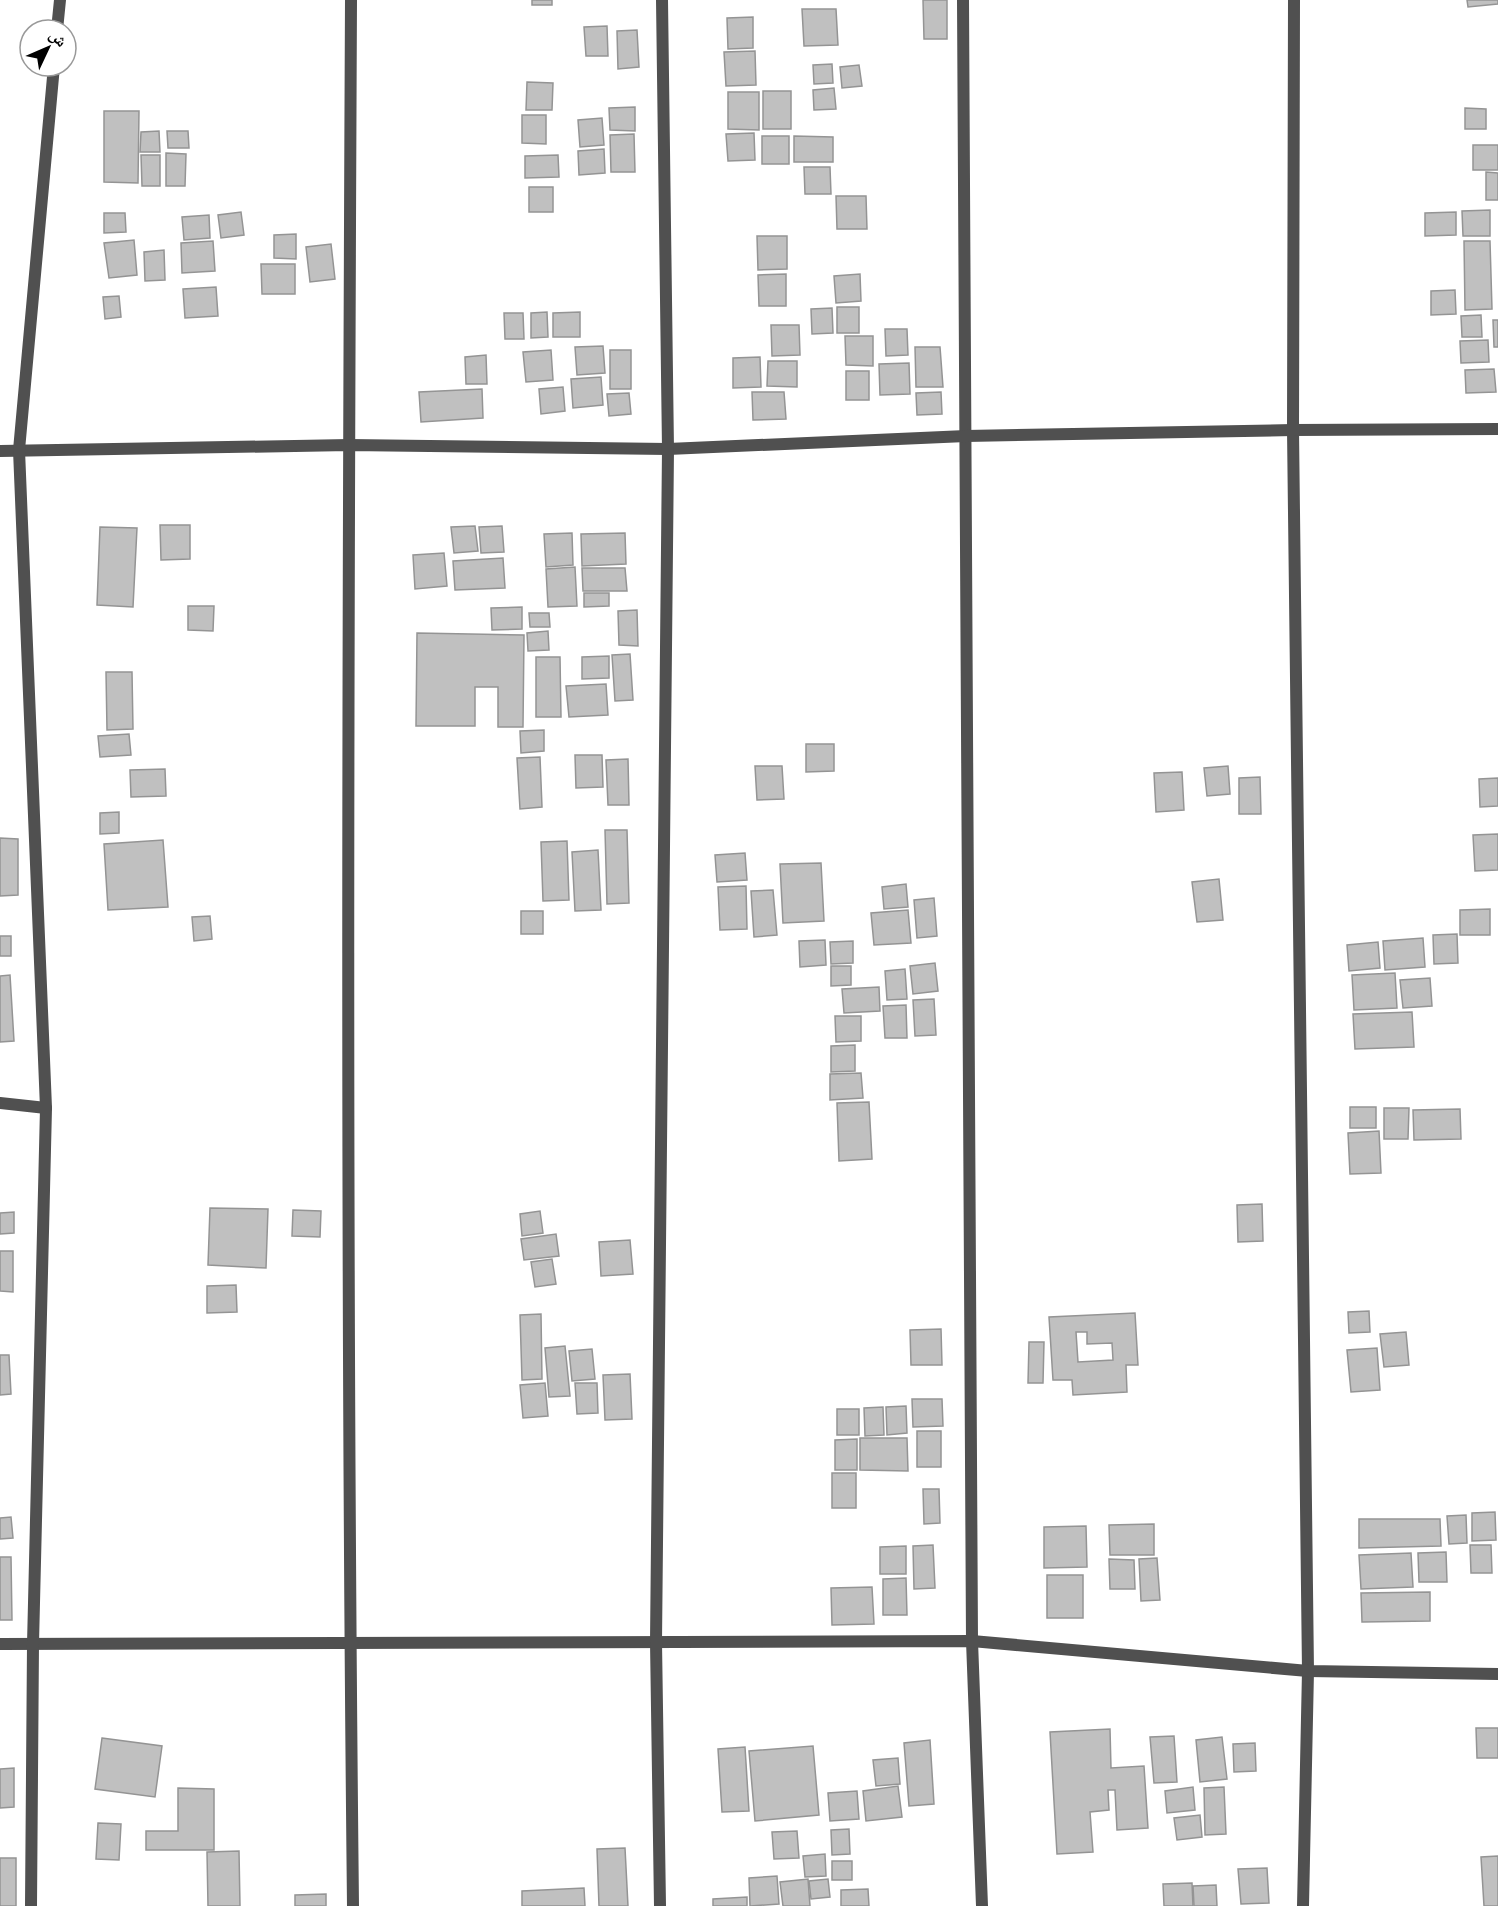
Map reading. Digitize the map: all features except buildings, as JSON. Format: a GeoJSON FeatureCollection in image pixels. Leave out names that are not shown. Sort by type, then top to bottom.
{"type":"FeatureCollection","features":[{"type":"Feature","properties":{"kind":"street"},"geometry":{"type":"LineString","coordinates":[[58,18],[60,0]]}},
{"type":"Feature","properties":{"kind":"street"},"geometry":{"type":"LineString","coordinates":[[351,0],[350,1643],[353,1906]]}},
{"type":"Feature","properties":{"kind":"street"},"geometry":{"type":"LineString","coordinates":[[660,1906],[656,1642],[668,449],[663,0]]}},
{"type":"Feature","properties":{"kind":"street"},"geometry":{"type":"LineString","coordinates":[[963,0],[972,1641],[982,1906]]}},
{"type":"Feature","properties":{"kind":"street"},"geometry":{"type":"LineString","coordinates":[[1294,0],[1293,430],[1308,1671],[1303,1906]]}},
{"type":"Feature","properties":{"kind":"street"},"geometry":{"type":"LineString","coordinates":[[31,1906],[33,1644],[45,1108],[19,450],[53,78]]}},
{"type":"Feature","properties":{"kind":"street"},"geometry":{"type":"LineString","coordinates":[[0,451],[349,446],[668,449],[966,436],[1498,429]]}},
{"type":"Feature","properties":{"kind":"street"},"geometry":{"type":"LineString","coordinates":[[0,1102],[45,1108]]}},
{"type":"Feature","properties":{"kind":"street"},"geometry":{"type":"LineString","coordinates":[[0,1644],[972,1641],[1308,1671],[1498,1674]]}}]}
